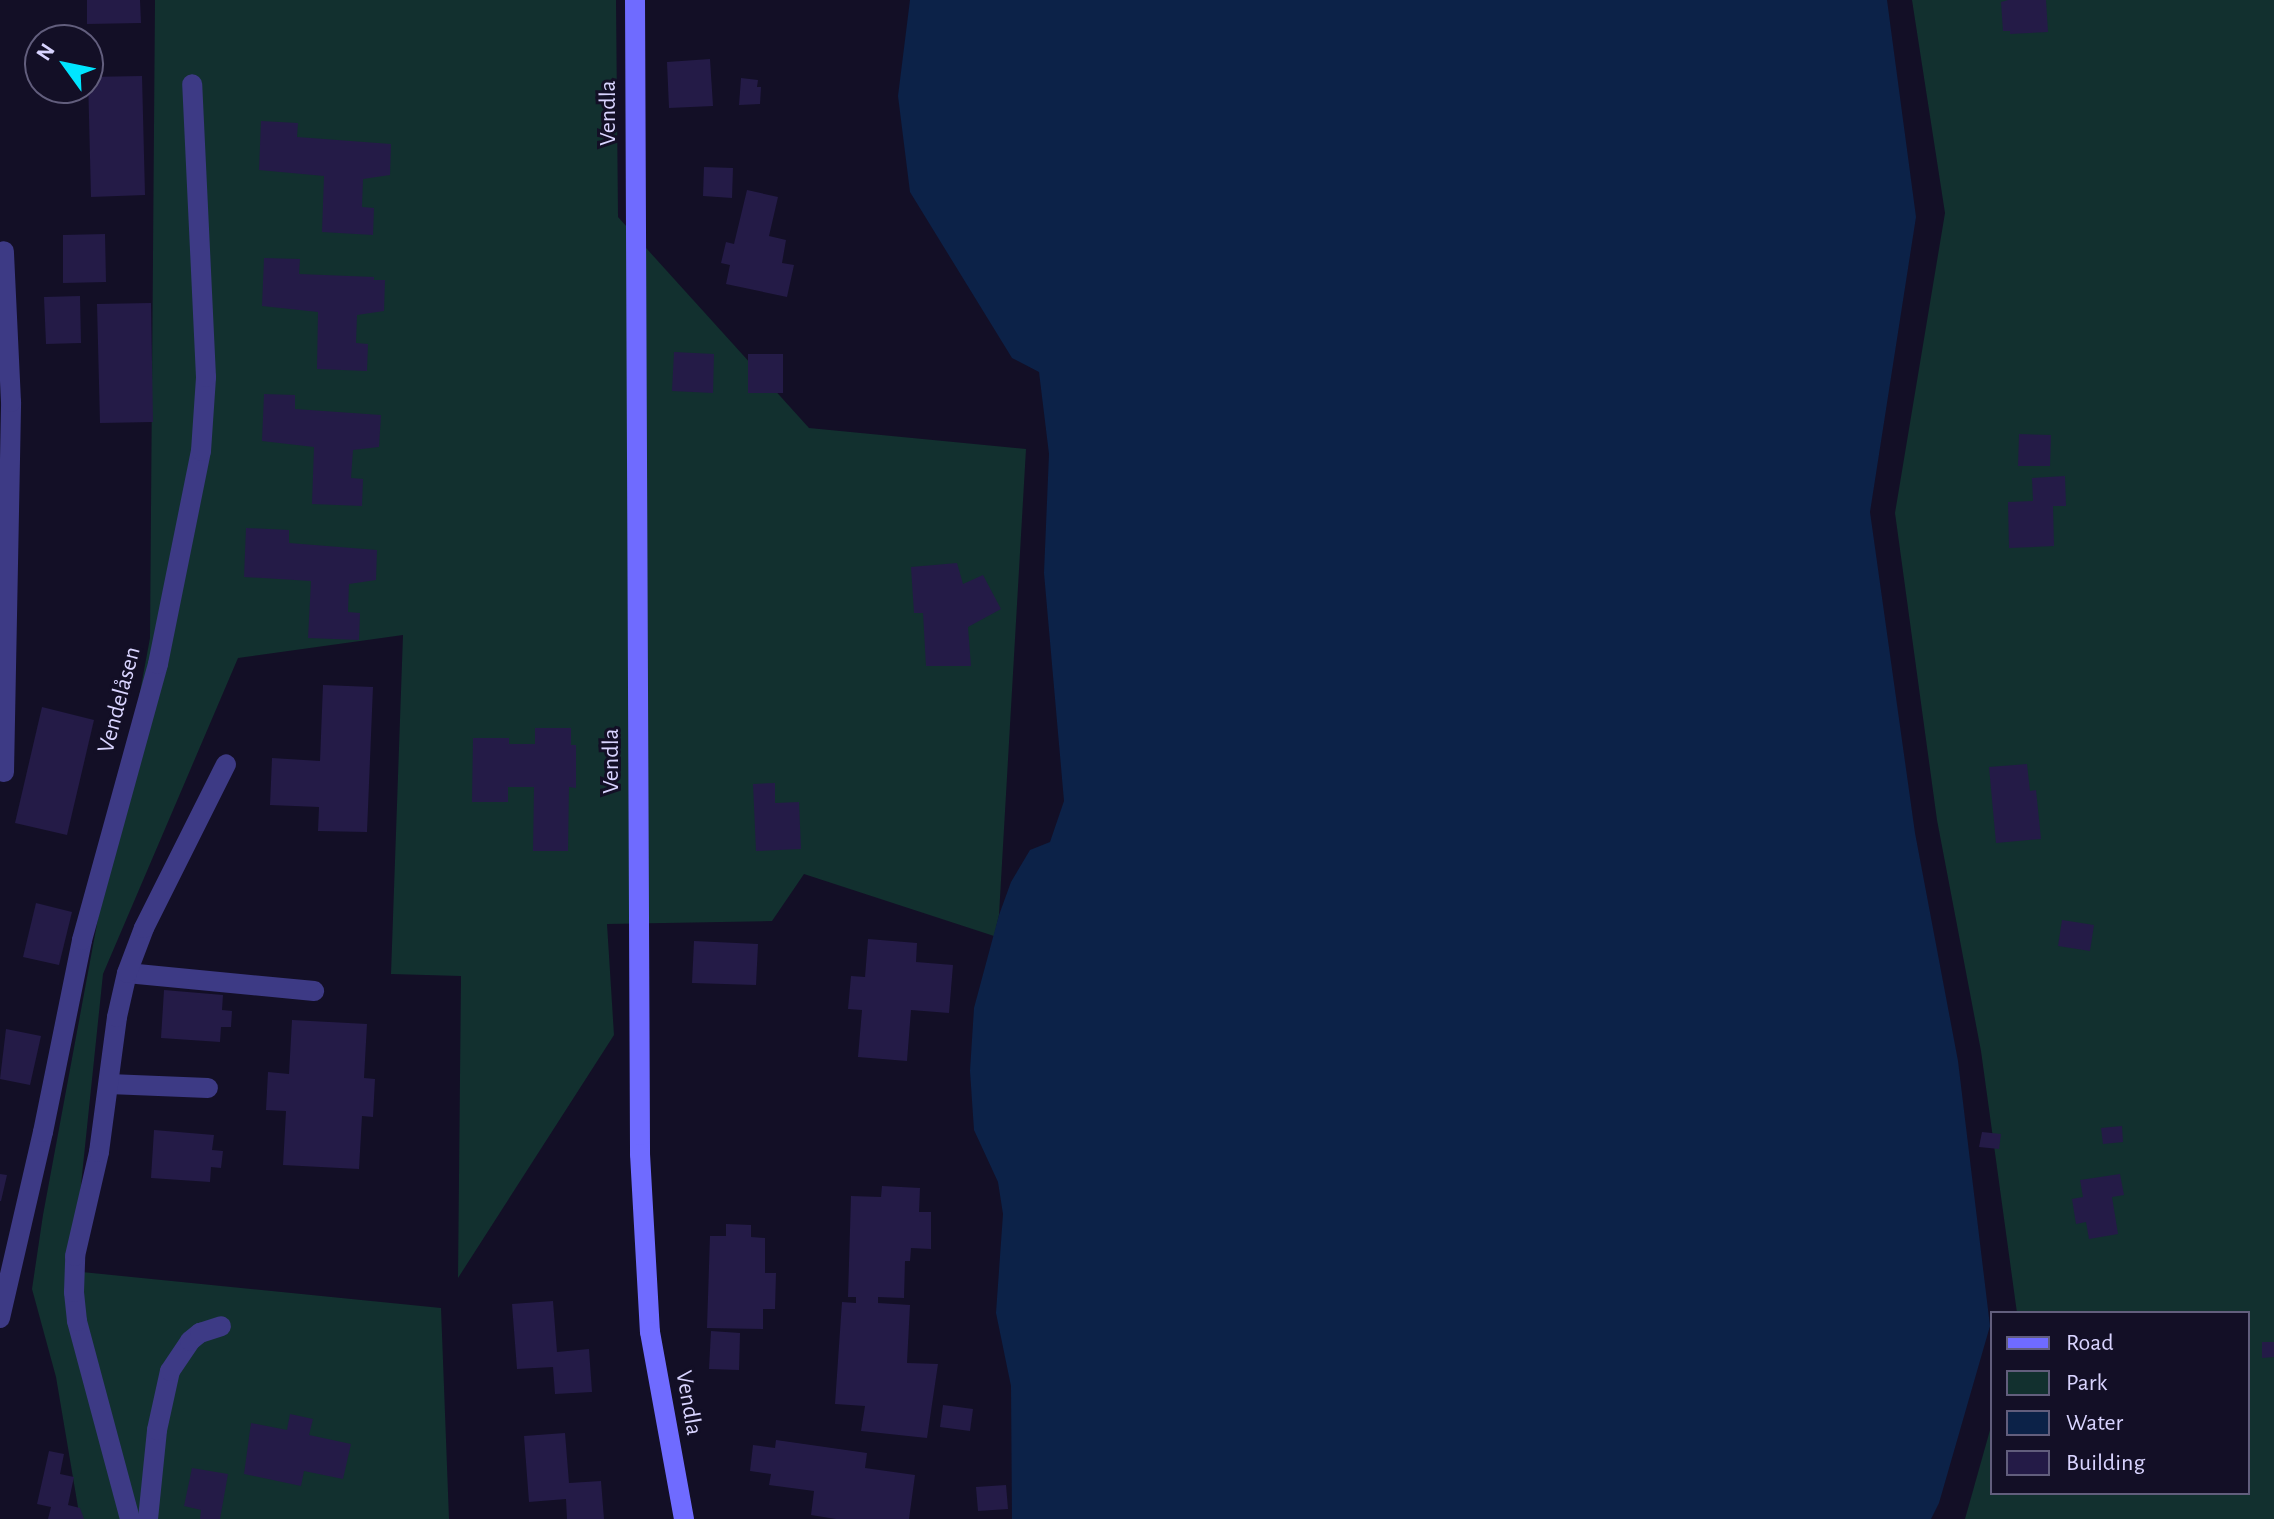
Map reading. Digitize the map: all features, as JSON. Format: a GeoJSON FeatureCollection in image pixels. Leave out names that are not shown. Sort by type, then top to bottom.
{"type":"FeatureCollection","features":[{"type":"Feature","properties":{"kind":"street","name":"Vendla"},"geometry":{"type":"LineString","coordinates":[[635,0],[640,1154],[650,1332],[684,1519]]}},
{"type":"Feature","properties":{"kind":"street","name":"Vendelåsen"},"geometry":{"type":"LineString","coordinates":[[0,1318],[43,1132],[82,940],[158,664],[201,451],[206,377],[192,84]]}},
{"type":"Feature","properties":{"kind":"street"},"geometry":{"type":"LineString","coordinates":[[4,251],[2,308],[11,402],[4,772]]}},
{"type":"Feature","properties":{"kind":"street"},"geometry":{"type":"LineString","coordinates":[[130,1519],[97,1403],[74,1292],[75,1256],[99,1152],[117,1017],[127,973],[144,928],[226,764]]}},
{"type":"Feature","properties":{"kind":"street"},"geometry":{"type":"LineString","coordinates":[[127,973],[314,991]]}},
{"type":"Feature","properties":{"kind":"street"},"geometry":{"type":"LineString","coordinates":[[109,1084],[208,1088]]}},
{"type":"Feature","properties":{"kind":"street"},"geometry":{"type":"LineString","coordinates":[[148,1519],[157,1430],[170,1371],[190,1341],[200,1333],[221,1326]]}},
{"type":"Feature","properties":{"kind":"green space"},"geometry":{"type":"Polygon","coordinates":[[[155,0],[616,0],[618,217],[809,428],[1026,449],[999,915],[994,936],[804,874],[772,921],[607,924],[614,1035],[458,1278],[461,976],[391,974],[403,635],[238,658],[103,974],[72,1271],[441,1308],[449,1519],[80,1519],[56,1377],[32,1289],[150,638],[155,0]]]}},
{"type":"Feature","properties":{"kind":"green space"},"geometry":{"type":"Polygon","coordinates":[[[1912,0],[2274,0],[2274,1519],[1965,1519],[1990,1430],[1990,1495],[2250,1495],[2250,1311],[2017,1311],[1981,1051],[1937,820],[1895,513],[1945,213],[1912,0]]]}},
{"type":"Feature","properties":{"kind":"water"},"geometry":{"type":"Polygon","coordinates":[[[910,0],[1887,0],[1916,217],[1870,512],[1915,833],[1958,1061],[1990,1326],[1939,1503],[1931,1519],[1012,1519],[1011,1386],[996,1313],[1003,1214],[998,1182],[974,1130],[970,1071],[974,1008],[999,915],[1011,882],[1030,850],[1050,842],[1064,801],[1044,573],[1049,454],[1039,372],[1012,358],[910,192],[898,96],[910,0]]]}},
{"type":"Feature","properties":{"kind":"building"},"geometry":{"type":"Polygon","coordinates":[[[87,0],[140,0],[141,23],[87,24],[87,0]]]}},
{"type":"Feature","properties":{"kind":"building"},"geometry":{"type":"Polygon","coordinates":[[[2046,0],[2048,32],[2010,34],[2010,31],[2003,31],[2001,2],[2046,0]]]}},
{"type":"Feature","properties":{"kind":"building"},"geometry":{"type":"Polygon","coordinates":[[[710,59],[713,106],[669,108],[667,62],[710,59]]]}},
{"type":"Feature","properties":{"kind":"building"},"geometry":{"type":"Polygon","coordinates":[[[142,76],[145,195],[91,197],[89,104],[104,104],[104,77],[142,76]]]}},
{"type":"Feature","properties":{"kind":"building"},"geometry":{"type":"Polygon","coordinates":[[[741,78],[758,80],[757,87],[761,87],[760,104],[739,105],[741,78]]]}},
{"type":"Feature","properties":{"kind":"building"},"geometry":{"type":"Polygon","coordinates":[[[261,121],[298,123],[297,137],[391,144],[390,175],[363,179],[362,207],[374,208],[373,235],[322,232],[324,176],[259,170],[261,121]]]}},
{"type":"Feature","properties":{"kind":"building"},"geometry":{"type":"Polygon","coordinates":[[[704,167],[733,168],[732,198],[703,196],[704,167]]]}},
{"type":"Feature","properties":{"kind":"building"},"geometry":{"type":"Polygon","coordinates":[[[747,190],[778,197],[769,236],[786,240],[782,263],[794,265],[787,297],[726,284],[730,265],[721,263],[726,242],[734,244],[747,190]]]}},
{"type":"Feature","properties":{"kind":"building"},"geometry":{"type":"Polygon","coordinates":[[[105,234],[106,282],[63,283],[63,235],[105,234]]]}},
{"type":"Feature","properties":{"kind":"building"},"geometry":{"type":"Polygon","coordinates":[[[264,258],[300,259],[299,274],[385,280],[384,311],[357,315],[356,343],[368,344],[367,371],[317,369],[318,312],[262,306],[264,258]]]}},
{"type":"Feature","properties":{"kind":"building"},"geometry":{"type":"Polygon","coordinates":[[[80,296],[81,343],[46,344],[44,297],[80,296]]]}},
{"type":"Feature","properties":{"kind":"building"},"geometry":{"type":"Polygon","coordinates":[[[151,303],[153,422],[100,423],[97,304],[151,303]]]}},
{"type":"Feature","properties":{"kind":"building"},"geometry":{"type":"Polygon","coordinates":[[[674,352],[714,354],[713,393],[672,391],[674,352]]]}},
{"type":"Feature","properties":{"kind":"building"},"geometry":{"type":"Polygon","coordinates":[[[748,354],[783,354],[783,393],[748,393],[748,354]]]}},
{"type":"Feature","properties":{"kind":"building"},"geometry":{"type":"Polygon","coordinates":[[[264,394],[295,395],[295,409],[381,415],[379,447],[353,450],[351,478],[363,479],[362,506],[312,504],[314,447],[262,441],[264,394]]]}},
{"type":"Feature","properties":{"kind":"building"},"geometry":{"type":"Polygon","coordinates":[[[2019,434],[2051,435],[2050,466],[2018,466],[2019,434]]]}},
{"type":"Feature","properties":{"kind":"building"},"geometry":{"type":"Polygon","coordinates":[[[2065,476],[2066,506],[2053,506],[2054,546],[2009,548],[2008,502],[2033,501],[2032,478],[2065,476]]]}},
{"type":"Feature","properties":{"kind":"building"},"geometry":{"type":"Polygon","coordinates":[[[246,528],[289,530],[289,543],[377,550],[376,580],[349,584],[348,612],[360,613],[359,640],[308,638],[311,581],[244,577],[246,528]]]}},
{"type":"Feature","properties":{"kind":"building"},"geometry":{"type":"Polygon","coordinates":[[[957,563],[963,584],[983,575],[1001,609],[968,627],[971,666],[926,666],[923,613],[914,613],[911,567],[957,563]]]}},
{"type":"Feature","properties":{"kind":"building"},"geometry":{"type":"Polygon","coordinates":[[[323,685],[373,687],[367,832],[318,831],[319,807],[270,805],[272,758],[320,761],[323,685]]]}},
{"type":"Feature","properties":{"kind":"building"},"geometry":{"type":"Polygon","coordinates":[[[42,707],[94,720],[67,835],[15,823],[42,707]]]}},
{"type":"Feature","properties":{"kind":"building"},"geometry":{"type":"Polygon","coordinates":[[[535,728],[571,728],[571,745],[576,745],[576,788],[569,787],[568,851],[533,851],[534,787],[508,787],[508,802],[472,802],[473,738],[509,738],[509,744],[535,744],[535,728]]]}},
{"type":"Feature","properties":{"kind":"building"},"geometry":{"type":"Polygon","coordinates":[[[2027,764],[2030,791],[2036,790],[2041,839],[1996,843],[1989,767],[2027,764]]]}},
{"type":"Feature","properties":{"kind":"building"},"geometry":{"type":"Polygon","coordinates":[[[775,783],[775,803],[799,802],[801,849],[756,851],[753,784],[775,783]]]}},
{"type":"Feature","properties":{"kind":"building"},"geometry":{"type":"Polygon","coordinates":[[[36,903],[72,912],[59,965],[23,957],[36,903]]]}},
{"type":"Feature","properties":{"kind":"building"},"geometry":{"type":"Polygon","coordinates":[[[2062,920],[2094,925],[2090,951],[2058,946],[2062,920]]]}},
{"type":"Feature","properties":{"kind":"building"},"geometry":{"type":"Polygon","coordinates":[[[868,939],[917,943],[916,962],[953,965],[949,1013],[911,1010],[907,1061],[858,1057],[862,1010],[848,1009],[851,976],[865,977],[868,939]]]}},
{"type":"Feature","properties":{"kind":"building"},"geometry":{"type":"Polygon","coordinates":[[[694,941],[758,944],[756,985],[692,983],[694,941]]]}},
{"type":"Feature","properties":{"kind":"building"},"geometry":{"type":"Polygon","coordinates":[[[164,990],[223,995],[222,1010],[232,1011],[231,1027],[221,1027],[220,1042],[161,1038],[164,990]]]}},
{"type":"Feature","properties":{"kind":"building"},"geometry":{"type":"Polygon","coordinates":[[[292,1020],[367,1024],[364,1078],[375,1079],[373,1117],[362,1116],[359,1169],[283,1165],[286,1111],[266,1110],[268,1072],[289,1074],[292,1020]]]}},
{"type":"Feature","properties":{"kind":"building"},"geometry":{"type":"Polygon","coordinates":[[[6,1029],[41,1036],[30,1085],[0,1079],[6,1029]]]}},
{"type":"Feature","properties":{"kind":"building"},"geometry":{"type":"Polygon","coordinates":[[[2122,1126],[2123,1142],[2103,1144],[2101,1128],[2122,1126]]]}},
{"type":"Feature","properties":{"kind":"building"},"geometry":{"type":"Polygon","coordinates":[[[154,1130],[214,1135],[212,1150],[223,1151],[221,1168],[211,1167],[210,1182],[151,1178],[154,1130]]]}},
{"type":"Feature","properties":{"kind":"building"},"geometry":{"type":"Polygon","coordinates":[[[1982,1132],[2001,1134],[1999,1149],[1979,1147],[1982,1132]]]}},
{"type":"Feature","properties":{"kind":"building"},"geometry":{"type":"Polygon","coordinates":[[[0,1174],[7,1175],[1,1201],[0,1201],[0,1174]]]}},
{"type":"Feature","properties":{"kind":"building"},"geometry":{"type":"Polygon","coordinates":[[[2120,1174],[2124,1195],[2112,1197],[2118,1234],[2089,1239],[2086,1222],[2076,1224],[2072,1199],[2083,1197],[2080,1180],[2120,1174]]]}},
{"type":"Feature","properties":{"kind":"building"},"geometry":{"type":"Polygon","coordinates":[[[882,1186],[920,1188],[919,1212],[931,1212],[931,1249],[911,1248],[910,1261],[905,1261],[904,1298],[878,1297],[878,1303],[910,1305],[907,1363],[938,1364],[927,1438],[861,1431],[865,1406],[835,1404],[842,1302],[856,1303],[856,1297],[848,1297],[851,1196],[881,1197],[882,1186]]]}},
{"type":"Feature","properties":{"kind":"building"},"geometry":{"type":"Polygon","coordinates":[[[726,1224],[751,1225],[751,1237],[765,1238],[765,1273],[776,1273],[775,1309],[763,1309],[763,1329],[707,1328],[710,1236],[726,1236],[726,1224]]]}},
{"type":"Feature","properties":{"kind":"building"},"geometry":{"type":"Polygon","coordinates":[[[553,1301],[557,1352],[589,1349],[592,1392],[555,1394],[553,1367],[517,1369],[512,1304],[553,1301]]]}},
{"type":"Feature","properties":{"kind":"building"},"geometry":{"type":"Polygon","coordinates":[[[711,1331],[740,1333],[739,1370],[709,1369],[711,1331]]]}},
{"type":"Feature","properties":{"kind":"building"},"geometry":{"type":"Polygon","coordinates":[[[2262,1342],[2274,1342],[2274,1357],[2262,1358],[2262,1342]]]}},
{"type":"Feature","properties":{"kind":"building"},"geometry":{"type":"Polygon","coordinates":[[[943,1405],[973,1409],[970,1431],[940,1427],[943,1405]]]}},
{"type":"Feature","properties":{"kind":"building"},"geometry":{"type":"Polygon","coordinates":[[[290,1414],[313,1419],[309,1435],[351,1444],[343,1479],[304,1471],[301,1486],[244,1474],[251,1423],[287,1430],[290,1414]]]}},
{"type":"Feature","properties":{"kind":"building"},"geometry":{"type":"Polygon","coordinates":[[[565,1433],[569,1483],[601,1481],[604,1519],[567,1519],[566,1499],[529,1502],[524,1436],[565,1433]]]}},
{"type":"Feature","properties":{"kind":"building"},"geometry":{"type":"Polygon","coordinates":[[[776,1440],[867,1453],[865,1468],[915,1475],[909,1519],[836,1519],[811,1515],[814,1491],[769,1485],[771,1474],[750,1471],[753,1445],[775,1448],[776,1440]]]}},
{"type":"Feature","properties":{"kind":"building"},"geometry":{"type":"Polygon","coordinates":[[[49,1451],[64,1454],[60,1474],[74,1477],[68,1505],[80,1508],[84,1519],[48,1519],[51,1507],[37,1504],[49,1451]]]}},
{"type":"Feature","properties":{"kind":"building"},"geometry":{"type":"Polygon","coordinates":[[[192,1468],[228,1474],[220,1519],[200,1519],[201,1510],[184,1506],[192,1468]]]}},
{"type":"Feature","properties":{"kind":"building"},"geometry":{"type":"Polygon","coordinates":[[[1006,1485],[1008,1509],[978,1511],[976,1487],[1006,1485]]]}}]}
